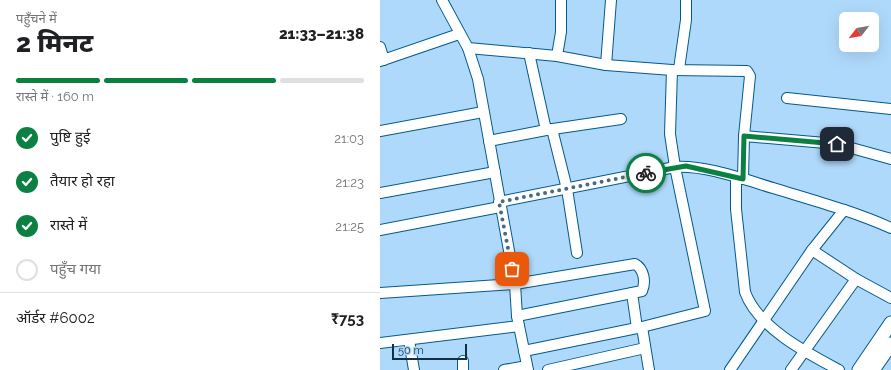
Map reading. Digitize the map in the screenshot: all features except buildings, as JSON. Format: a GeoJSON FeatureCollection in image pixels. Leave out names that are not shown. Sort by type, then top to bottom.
{"type":"FeatureCollection","features":[{"type":"Feature","properties":{"kind":"main road"},"geometry":{"type":"LineString","coordinates":[[859,370],[891,323]]}},
{"type":"Feature","properties":{"kind":"main road"},"geometry":{"type":"LineString","coordinates":[[874,370],[891,344]]}},
{"type":"Feature","properties":{"kind":"street"},"geometry":{"type":"LineString","coordinates":[[442,0],[459,34],[468,48],[478,78],[515,284],[518,321],[527,368],[504,370]]}},
{"type":"Feature","properties":{"kind":"street"},"geometry":{"type":"LineString","coordinates":[[556,56],[561,32],[561,0]]}},
{"type":"Feature","properties":{"kind":"street"},"geometry":{"type":"LineString","coordinates":[[606,65],[611,0]]}},
{"type":"Feature","properties":{"kind":"street"},"geometry":{"type":"LineString","coordinates":[[524,351],[640,327],[705,311],[675,167],[670,134],[676,69],[686,20],[686,0]]}},
{"type":"Feature","properties":{"kind":"street"},"geometry":{"type":"LineString","coordinates":[[380,47],[382,61],[459,34]]}},
{"type":"Feature","properties":{"kind":"street"},"geometry":{"type":"LineString","coordinates":[[468,48],[556,56],[606,65],[747,71],[749,73],[744,136],[736,209],[744,292],[748,301],[764,320],[804,351],[839,370]]}},
{"type":"Feature","properties":{"kind":"street"},"geometry":{"type":"LineString","coordinates":[[529,53],[549,129],[567,188],[577,253]]}},
{"type":"Feature","properties":{"kind":"street"},"geometry":{"type":"LineString","coordinates":[[787,98],[891,109]]}},
{"type":"Feature","properties":{"kind":"street"},"geometry":{"type":"LineString","coordinates":[[380,131],[483,112]]}},
{"type":"Feature","properties":{"kind":"street"},"geometry":{"type":"LineString","coordinates":[[489,141],[549,129],[621,118]]}},
{"type":"Feature","properties":{"kind":"street"},"geometry":{"type":"LineString","coordinates":[[744,136],[837,144],[891,159]]}},
{"type":"Feature","properties":{"kind":"street"},"geometry":{"type":"LineString","coordinates":[[380,230],[567,188],[686,166],[740,178],[844,210],[891,228]]}},
{"type":"Feature","properties":{"kind":"street"},"geometry":{"type":"LineString","coordinates":[[380,193],[495,172]]}},
{"type":"Feature","properties":{"kind":"street"},"geometry":{"type":"LineString","coordinates":[[730,370],[812,250],[844,210]]}},
{"type":"Feature","properties":{"kind":"street"},"geometry":{"type":"LineString","coordinates":[[812,250],[856,279],[891,298]]}},
{"type":"Feature","properties":{"kind":"street"},"geometry":{"type":"LineString","coordinates":[[380,293],[515,284],[635,264],[641,268],[643,272],[644,288],[642,291],[518,321],[409,340],[380,343]]}},
{"type":"Feature","properties":{"kind":"street"},"geometry":{"type":"LineString","coordinates":[[791,370],[856,279]]}},
{"type":"Feature","properties":{"kind":"street"},"geometry":{"type":"LineString","coordinates":[[632,293],[646,348],[649,370]]}},
{"type":"Feature","properties":{"kind":"street"},"geometry":{"type":"LineString","coordinates":[[409,340],[414,370]]}},
{"type":"Feature","properties":{"kind":"street"},"geometry":{"type":"LineString","coordinates":[[548,370],[646,348]]}},
{"type":"Feature","properties":{"kind":"way so far"},"geometry":{"type":"LineString","coordinates":[[512,269],[499,202],[646,173]]}},
{"type":"Feature","properties":{"kind":"route"},"geometry":{"type":"LineString","coordinates":[[646,173],[686,166],[743,179],[744,136],[837,144]]}}]}
